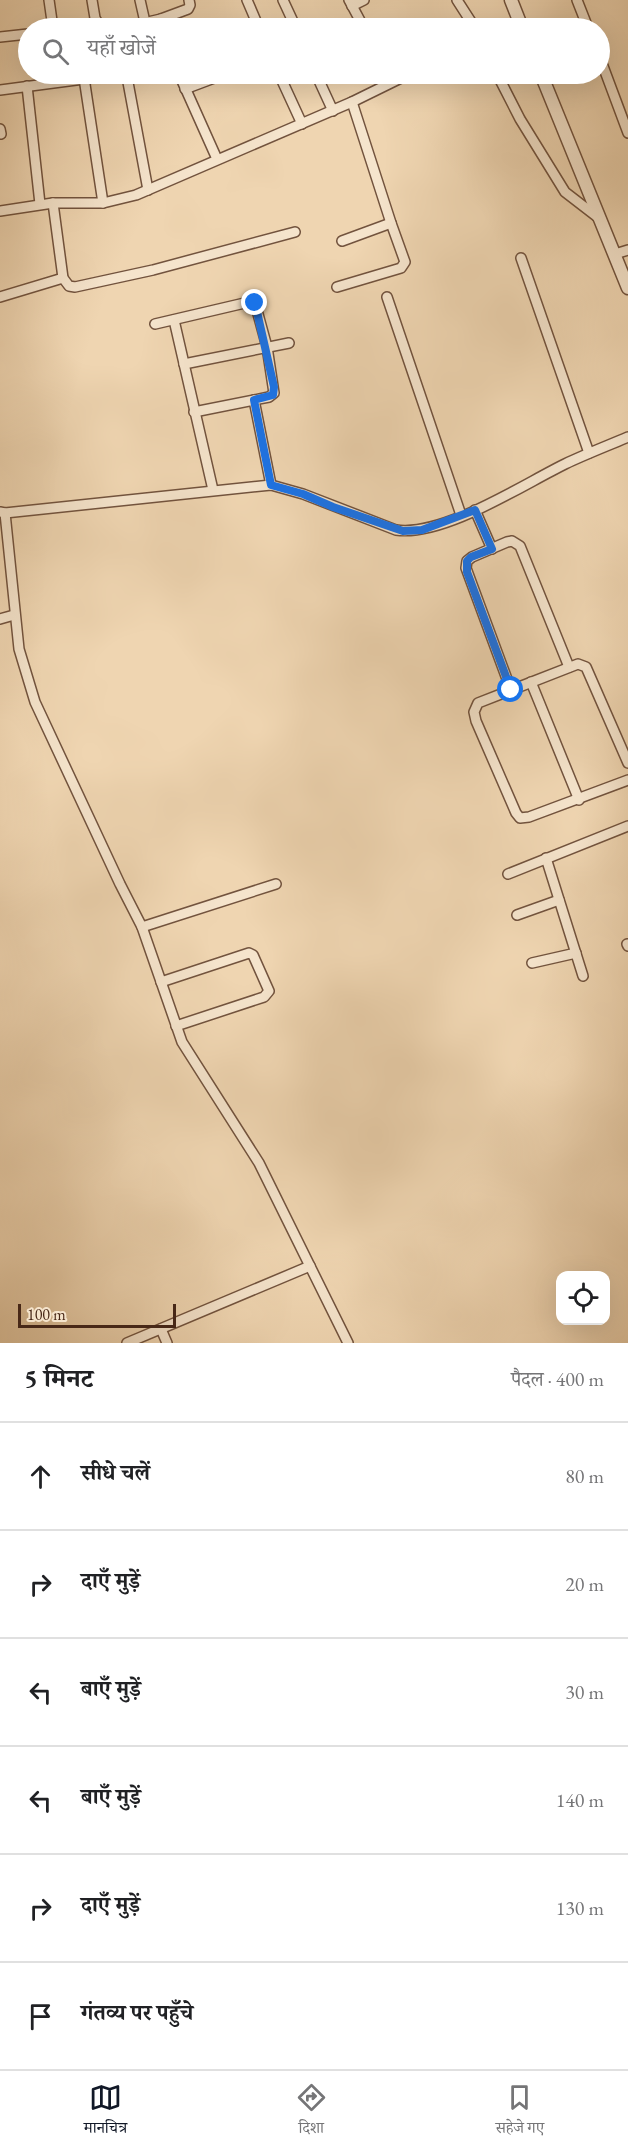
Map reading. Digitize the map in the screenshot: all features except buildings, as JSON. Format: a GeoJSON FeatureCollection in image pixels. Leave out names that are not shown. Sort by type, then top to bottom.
{"type":"FeatureCollection","features":[{"type":"Feature","properties":{"kind":"street"},"geometry":{"type":"LineString","coordinates":[[49,0],[51,18]]}},
{"type":"Feature","properties":{"kind":"street"},"geometry":{"type":"LineString","coordinates":[[92,0],[95,18]]}},
{"type":"Feature","properties":{"kind":"street"},"geometry":{"type":"LineString","coordinates":[[140,0],[144,18]]}},
{"type":"Feature","properties":{"kind":"street"},"geometry":{"type":"LineString","coordinates":[[173,18],[189,9],[189,0]]}},
{"type":"Feature","properties":{"kind":"street"},"geometry":{"type":"LineString","coordinates":[[247,0],[255,18]]}},
{"type":"Feature","properties":{"kind":"street"},"geometry":{"type":"LineString","coordinates":[[283,0],[291,18]]}},
{"type":"Feature","properties":{"kind":"street"},"geometry":{"type":"LineString","coordinates":[[358,18],[350,3],[364,0]]}},
{"type":"Feature","properties":{"kind":"street"},"geometry":{"type":"LineString","coordinates":[[457,0],[468,18]]}},
{"type":"Feature","properties":{"kind":"street"},"geometry":{"type":"LineString","coordinates":[[511,0],[518,18]]}},
{"type":"Feature","properties":{"kind":"street"},"geometry":{"type":"LineString","coordinates":[[577,0],[584,18]]}},
{"type":"Feature","properties":{"kind":"street"},"geometry":{"type":"LineString","coordinates":[[0,37],[18,35]]}},
{"type":"Feature","properties":{"kind":"street"},"geometry":{"type":"LineString","coordinates":[[0,90],[35,84]]}},
{"type":"Feature","properties":{"kind":"street"},"geometry":{"type":"LineString","coordinates":[[85,84],[103,203]]}},
{"type":"Feature","properties":{"kind":"street"},"geometry":{"type":"LineString","coordinates":[[128,84],[148,190]]}},
{"type":"Feature","properties":{"kind":"street"},"geometry":{"type":"LineString","coordinates":[[183,84],[217,159]]}},
{"type":"Feature","properties":{"kind":"street"},"geometry":{"type":"LineString","coordinates":[[185,89],[198,84]]}},
{"type":"Feature","properties":{"kind":"street"},"geometry":{"type":"LineString","coordinates":[[284,84],[302,124]]}},
{"type":"Feature","properties":{"kind":"street"},"geometry":{"type":"LineString","coordinates":[[321,84],[333,111]]}},
{"type":"Feature","properties":{"kind":"street"},"geometry":{"type":"LineString","coordinates":[[0,211],[53,202],[103,203],[119,200],[148,190],[333,111],[380,84]]}},
{"type":"Feature","properties":{"kind":"street"},"geometry":{"type":"LineString","coordinates":[[502,84],[520,119],[561,186],[575,201],[602,221]]}},
{"type":"Feature","properties":{"kind":"street"},"geometry":{"type":"LineString","coordinates":[[545,84],[628,288]]}},
{"type":"Feature","properties":{"kind":"street"},"geometry":{"type":"LineString","coordinates":[[610,84],[628,133]]}},
{"type":"Feature","properties":{"kind":"street"},"geometry":{"type":"LineString","coordinates":[[27,86],[40,204]]}},
{"type":"Feature","properties":{"kind":"street"},"geometry":{"type":"LineString","coordinates":[[337,287],[404,266],[404,258],[352,102]]}},
{"type":"Feature","properties":{"kind":"street"},"geometry":{"type":"LineString","coordinates":[[0,129],[1,134]]}},
{"type":"Feature","properties":{"kind":"street"},"geometry":{"type":"LineString","coordinates":[[53,202],[63,278],[66,284],[75,287],[153,270],[295,232]]}},
{"type":"Feature","properties":{"kind":"street"},"geometry":{"type":"LineString","coordinates":[[342,241],[391,223]]}},
{"type":"Feature","properties":{"kind":"street"},"geometry":{"type":"LineString","coordinates":[[615,254],[628,250]]}},
{"type":"Feature","properties":{"kind":"street"},"geometry":{"type":"LineString","coordinates":[[521,258],[589,453]]}},
{"type":"Feature","properties":{"kind":"street"},"geometry":{"type":"LineString","coordinates":[[0,297],[63,278]]}},
{"type":"Feature","properties":{"kind":"street"},"geometry":{"type":"LineString","coordinates":[[387,297],[461,515]]}},
{"type":"Feature","properties":{"kind":"street"},"geometry":{"type":"LineString","coordinates":[[154,324],[255,303],[267,347],[274,393],[269,397],[194,412]]}},
{"type":"Feature","properties":{"kind":"street"},"geometry":{"type":"LineString","coordinates":[[174,320],[213,490]]}},
{"type":"Feature","properties":{"kind":"street"},"geometry":{"type":"LineString","coordinates":[[183,364],[289,343]]}},
{"type":"Feature","properties":{"kind":"street"},"geometry":{"type":"LineString","coordinates":[[254,400],[271,485]]}},
{"type":"Feature","properties":{"kind":"street"},"geometry":{"type":"LineString","coordinates":[[348,1343],[259,1163],[189,1055],[176,1026],[142,927],[35,702],[19,649],[3,513],[271,485],[303,494],[396,530],[422,530],[475,510],[628,436]]}},
{"type":"Feature","properties":{"kind":"street"},"geometry":{"type":"LineString","coordinates":[[475,510],[492,549]]}},
{"type":"Feature","properties":{"kind":"street"},"geometry":{"type":"LineString","coordinates":[[511,690],[466,568],[467,561],[471,557],[512,541],[520,546],[569,668]]}},
{"type":"Feature","properties":{"kind":"street"},"geometry":{"type":"LineString","coordinates":[[0,619],[14,615]]}},
{"type":"Feature","properties":{"kind":"street"},"geometry":{"type":"LineString","coordinates":[[628,763],[586,667],[578,664],[478,703],[474,712],[520,818],[579,800],[628,780]]}},
{"type":"Feature","properties":{"kind":"street"},"geometry":{"type":"LineString","coordinates":[[531,682],[579,800]]}},
{"type":"Feature","properties":{"kind":"street"},"geometry":{"type":"LineString","coordinates":[[508,874],[628,826]]}},
{"type":"Feature","properties":{"kind":"street"},"geometry":{"type":"LineString","coordinates":[[546,858],[583,976]]}},
{"type":"Feature","properties":{"kind":"street"},"geometry":{"type":"LineString","coordinates":[[142,927],[276,884]]}},
{"type":"Feature","properties":{"kind":"street"},"geometry":{"type":"LineString","coordinates":[[517,915],[559,900]]}},
{"type":"Feature","properties":{"kind":"street"},"geometry":{"type":"LineString","coordinates":[[161,982],[249,953],[254,955],[269,992],[264,997],[176,1026]]}},
{"type":"Feature","properties":{"kind":"street"},"geometry":{"type":"LineString","coordinates":[[532,963],[576,953]]}},
{"type":"Feature","properties":{"kind":"street"},"geometry":{"type":"LineString","coordinates":[[127,1343],[310,1266]]}},
{"type":"Feature","properties":{"kind":"street"},"geometry":{"type":"LineString","coordinates":[[161,1329],[167,1343]]}},
{"type":"Feature","properties":{"kind":"route"},"geometry":{"type":"LineString","coordinates":[[255,303],[267,347],[274,387],[273,395],[254,400],[271,485],[286,488],[403,531],[422,530],[475,510],[492,549],[471,557],[467,561],[466,568],[511,690]]}}]}
